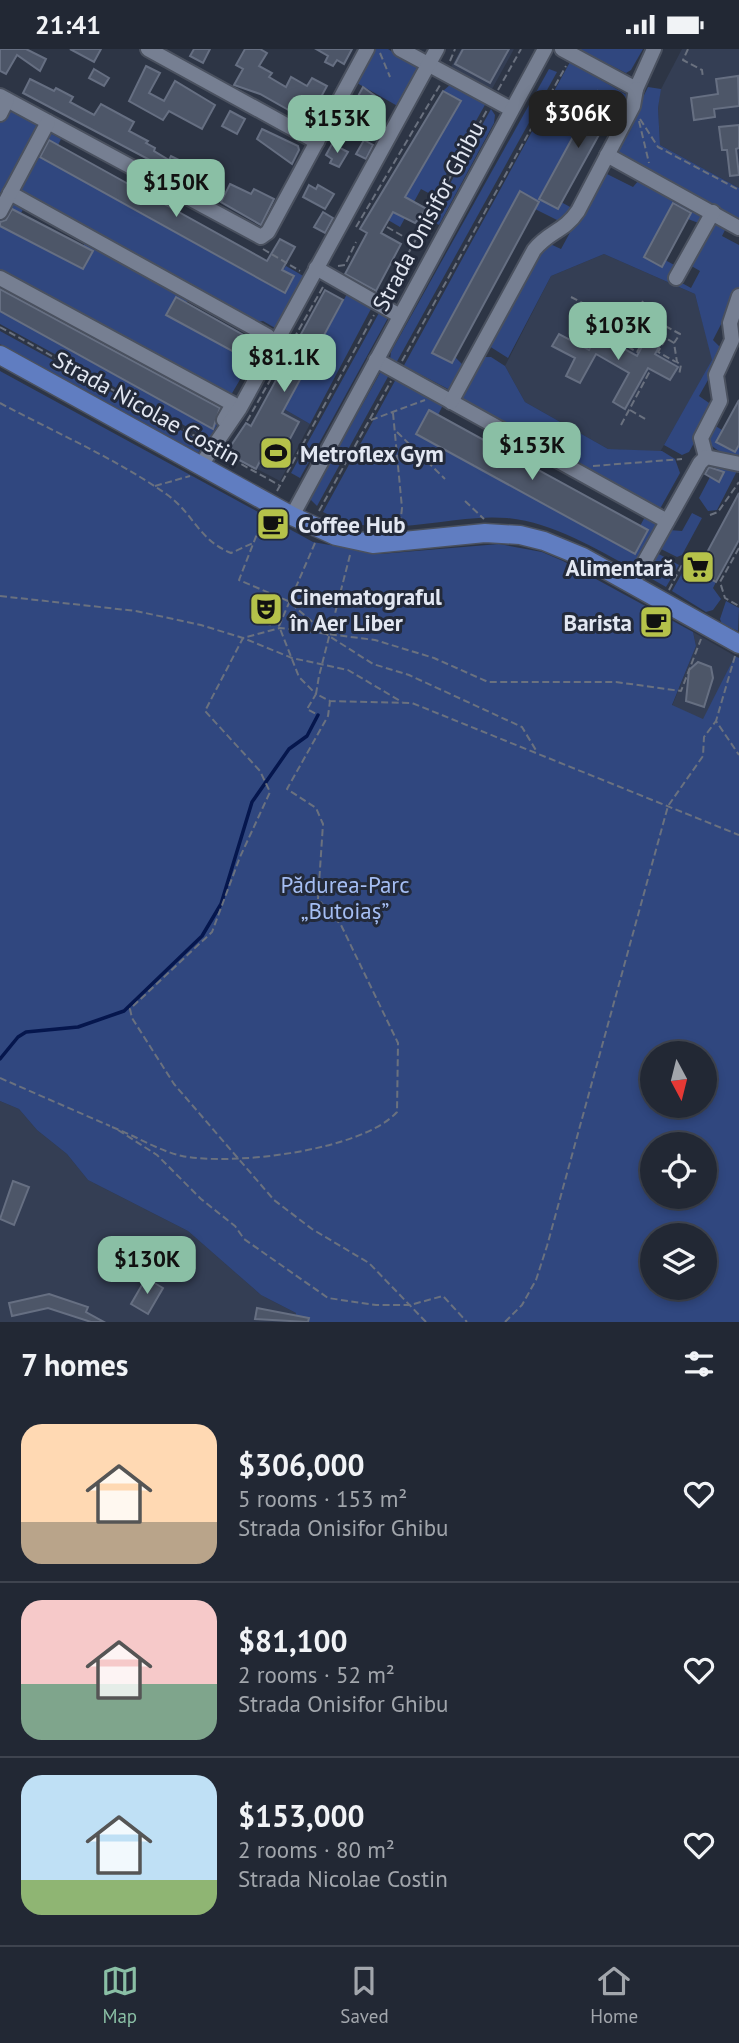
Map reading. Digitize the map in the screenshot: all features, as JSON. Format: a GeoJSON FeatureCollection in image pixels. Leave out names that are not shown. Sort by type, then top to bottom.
{"type":"FeatureCollection","features":[{"type":"Feature","properties":{"kind":"main road","name":"Strada Nicolae Costin"},"geometry":{"type":"LineString","coordinates":[[0,355],[292,516],[320,521],[373,544],[485,533],[520,535],[562,547],[739,643]]}},
{"type":"Feature","properties":{"kind":"street"},"geometry":{"type":"LineString","coordinates":[[148,49],[317,142]]}},
{"type":"Feature","properties":{"kind":"street"},"geometry":{"type":"LineString","coordinates":[[0,114],[4,98],[261,237],[268,232],[368,49]]}},
{"type":"Feature","properties":{"kind":"street"},"geometry":{"type":"LineString","coordinates":[[400,49],[511,109]]}},
{"type":"Feature","properties":{"kind":"street"},"geometry":{"type":"LineString","coordinates":[[201,465],[215,447],[216,436],[234,410],[313,273],[437,49]]}},
{"type":"Feature","properties":{"kind":"street","name":"Strada Onisifor Ghibu"},"geometry":{"type":"LineString","coordinates":[[292,516],[545,49]]}},
{"type":"Feature","properties":{"kind":"street"},"geometry":{"type":"LineString","coordinates":[[445,398],[534,250],[543,239],[568,226],[634,106],[636,89],[654,49]]}},
{"type":"Feature","properties":{"kind":"street"},"geometry":{"type":"LineString","coordinates":[[567,52],[636,89]]}},
{"type":"Feature","properties":{"kind":"street"},"geometry":{"type":"LineString","coordinates":[[0,212],[48,123]]}},
{"type":"Feature","properties":{"kind":"street"},"geometry":{"type":"LineString","coordinates":[[607,155],[739,228]]}},
{"type":"Feature","properties":{"kind":"street"},"geometry":{"type":"LineString","coordinates":[[10,193],[268,336],[234,410]]}},
{"type":"Feature","properties":{"kind":"street"},"geometry":{"type":"LineString","coordinates":[[676,278],[713,212]]}},
{"type":"Feature","properties":{"kind":"street"},"geometry":{"type":"LineString","coordinates":[[313,273],[378,309],[400,316]]}},
{"type":"Feature","properties":{"kind":"street"},"geometry":{"type":"LineString","coordinates":[[0,278],[234,410]]}},
{"type":"Feature","properties":{"kind":"street"},"geometry":{"type":"LineString","coordinates":[[706,457],[701,439],[720,401],[716,375],[732,340],[730,323],[739,296]]}},
{"type":"Feature","properties":{"kind":"street"},"geometry":{"type":"LineString","coordinates":[[376,360],[667,521]]}},
{"type":"Feature","properties":{"kind":"street"},"geometry":{"type":"LineString","coordinates":[[706,457],[739,464]]}},
{"type":"Feature","properties":{"kind":"street"},"geometry":{"type":"LineString","coordinates":[[632,584],[700,463],[706,457]]}},
{"type":"Feature","properties":{"kind":"path"},"geometry":{"type":"LineString","coordinates":[[378,49],[390,77]]}},
{"type":"Feature","properties":{"kind":"path"},"geometry":{"type":"LineString","coordinates":[[356,227],[446,73],[455,49]]}},
{"type":"Feature","properties":{"kind":"path"},"geometry":{"type":"LineString","coordinates":[[276,492],[521,49]]}},
{"type":"Feature","properties":{"kind":"path"},"geometry":{"type":"LineString","coordinates":[[688,49],[683,60],[702,70],[703,78]]}},
{"type":"Feature","properties":{"kind":"path"},"geometry":{"type":"LineString","coordinates":[[567,52],[369,421],[320,521],[279,628],[301,680],[316,694],[330,701],[412,703],[739,835]]}},
{"type":"Feature","properties":{"kind":"path"},"geometry":{"type":"LineString","coordinates":[[649,163],[638,116],[658,147],[739,190]]}},
{"type":"Feature","properties":{"kind":"path"},"geometry":{"type":"LineString","coordinates":[[387,227],[414,243]]}},
{"type":"Feature","properties":{"kind":"path"},"geometry":{"type":"LineString","coordinates":[[261,237],[263,250],[313,273],[345,265],[356,242]]}},
{"type":"Feature","properties":{"kind":"path"},"geometry":{"type":"LineString","coordinates":[[234,410],[249,422],[324,286]]}},
{"type":"Feature","properties":{"kind":"path"},"geometry":{"type":"LineString","coordinates":[[571,297],[597,311]]}},
{"type":"Feature","properties":{"kind":"path"},"geometry":{"type":"LineString","coordinates":[[643,301],[633,320],[620,313],[608,335],[637,352],[661,311]]}},
{"type":"Feature","properties":{"kind":"path"},"geometry":{"type":"LineString","coordinates":[[655,320],[680,334],[674,343],[677,362]]}},
{"type":"Feature","properties":{"kind":"path"},"geometry":{"type":"LineString","coordinates":[[0,327],[280,485]]}},
{"type":"Feature","properties":{"kind":"path"},"geometry":{"type":"LineString","coordinates":[[651,328],[674,343]]}},
{"type":"Feature","properties":{"kind":"path"},"geometry":{"type":"LineString","coordinates":[[666,338],[658,352],[681,365],[679,375]]}},
{"type":"Feature","properties":{"kind":"path"},"geometry":{"type":"LineString","coordinates":[[621,425],[650,371]]}},
{"type":"Feature","properties":{"kind":"path"},"geometry":{"type":"LineString","coordinates":[[369,421],[445,398]]}},
{"type":"Feature","properties":{"kind":"path"},"geometry":{"type":"LineString","coordinates":[[0,403],[154,486],[179,505],[198,530],[218,547],[232,553],[253,543]]}},
{"type":"Feature","properties":{"kind":"path"},"geometry":{"type":"LineString","coordinates":[[629,410],[647,420]]}},
{"type":"Feature","properties":{"kind":"path"},"geometry":{"type":"LineString","coordinates":[[393,413],[402,508],[399,530]]}},
{"type":"Feature","properties":{"kind":"path"},"geometry":{"type":"LineString","coordinates":[[396,432],[445,479]]}},
{"type":"Feature","properties":{"kind":"path"},"geometry":{"type":"LineString","coordinates":[[579,472],[595,464],[682,459]]}},
{"type":"Feature","properties":{"kind":"path"},"geometry":{"type":"LineString","coordinates":[[154,486],[190,475],[201,465]]}},
{"type":"Feature","properties":{"kind":"path"},"geometry":{"type":"LineString","coordinates":[[709,515],[718,512],[739,482]]}},
{"type":"Feature","properties":{"kind":"path"},"geometry":{"type":"LineString","coordinates":[[465,501],[485,520]]}},
{"type":"Feature","properties":{"kind":"path"},"geometry":{"type":"LineString","coordinates":[[265,511],[239,580],[288,601],[329,636],[373,664],[409,675],[522,727],[538,754]]}},
{"type":"Feature","properties":{"kind":"path"},"geometry":{"type":"LineString","coordinates":[[739,548],[720,582],[725,598],[739,606]]}},
{"type":"Feature","properties":{"kind":"path"},"geometry":{"type":"LineString","coordinates":[[318,715],[307,709],[316,694],[350,558]]}},
{"type":"Feature","properties":{"kind":"path"},"geometry":{"type":"LineString","coordinates":[[668,592],[683,563]]}},
{"type":"Feature","properties":{"kind":"path"},"geometry":{"type":"LineString","coordinates":[[0,596],[136,611],[243,638],[292,658],[348,670],[403,702]]}},
{"type":"Feature","properties":{"kind":"path"},"geometry":{"type":"LineString","coordinates":[[426,1322],[369,1263],[323,1236],[274,1200],[174,1084],[144,1039],[130,1009],[212,932],[269,790],[262,776],[205,711],[243,638],[279,628],[387,644],[434,657],[488,682],[616,682],[681,691],[700,641],[710,627]]}},
{"type":"Feature","properties":{"kind":"path"},"geometry":{"type":"LineString","coordinates":[[505,1322],[523,1305],[539,1269],[668,806],[703,756],[704,737],[722,707],[724,686],[739,649]]}},
{"type":"Feature","properties":{"kind":"path"},"geometry":{"type":"LineString","coordinates":[[0,1078],[181,1156],[287,1154],[350,1140],[379,1127],[397,1112],[398,1044],[341,925],[318,899],[323,824],[316,808],[287,789],[328,716],[330,701]]}},
{"type":"Feature","properties":{"kind":"path"},"geometry":{"type":"LineString","coordinates":[[716,721],[739,755]]}},
{"type":"Feature","properties":{"kind":"path"},"geometry":{"type":"LineString","coordinates":[[112,1127],[157,1155],[201,1199],[235,1226],[244,1239],[328,1297],[376,1305],[410,1305],[443,1296],[467,1322]]}},
{"type":"Feature","properties":{"kind":"shaded area"},"geometry":{"type":"Polygon","coordinates":[[[461,49],[514,49],[491,91],[450,69],[461,49]]]}},
{"type":"Feature","properties":{"kind":"shaded area"},"geometry":{"type":"Polygon","coordinates":[[[682,49],[739,49],[739,188],[660,145],[660,91],[682,49]]]}},
{"type":"Feature","properties":{"kind":"shaded area"},"geometry":{"type":"Polygon","coordinates":[[[604,254],[695,294],[713,360],[660,452],[608,449],[525,402],[505,366],[551,276],[604,254]]]}},
{"type":"Feature","properties":{"kind":"shaded area"},"geometry":{"type":"Polygon","coordinates":[[[284,409],[310,424],[280,481],[226,453],[246,423],[269,436],[284,409]]]}},
{"type":"Feature","properties":{"kind":"shaded area"},"geometry":{"type":"Polygon","coordinates":[[[693,632],[735,656],[704,720],[672,706],[696,646],[693,632]]]}},
{"type":"Feature","properties":{"kind":"shaded area"},"geometry":{"type":"Polygon","coordinates":[[[0,1101],[19,1109],[37,1130],[67,1154],[88,1180],[188,1231],[261,1295],[296,1313],[296,1322],[0,1322],[0,1101]]]}},
{"type":"Feature","properties":{"kind":"green space"},"geometry":{"type":"Polygon","coordinates":[[[373,49],[388,49],[418,68],[419,72],[401,108],[357,83],[373,49]]]}},
{"type":"Feature","properties":{"kind":"green space"},"geometry":{"type":"Polygon","coordinates":[[[578,49],[643,49],[631,70],[626,73],[578,49]]]}},
{"type":"Feature","properties":{"kind":"green space"},"geometry":{"type":"Polygon","coordinates":[[[570,62],[632,98],[620,116],[612,111],[617,102],[598,92],[539,198],[557,209],[561,202],[572,208],[563,223],[535,209],[539,201],[519,192],[432,352],[451,363],[455,357],[465,367],[454,387],[448,389],[410,369],[402,369],[570,62]]]}},
{"type":"Feature","properties":{"kind":"green space"},"geometry":{"type":"Polygon","coordinates":[[[549,69],[557,72],[395,365],[390,360],[391,352],[549,69]]]}},
{"type":"Feature","properties":{"kind":"green space"},"geometry":{"type":"Polygon","coordinates":[[[451,84],[486,103],[434,196],[421,189],[400,227],[388,220],[460,102],[443,91],[451,84]]]}},
{"type":"Feature","properties":{"kind":"green space"},"geometry":{"type":"Polygon","coordinates":[[[648,87],[661,89],[658,108],[660,145],[739,188],[739,219],[616,152],[648,87]]]}},
{"type":"Feature","properties":{"kind":"green space"},"geometry":{"type":"Polygon","coordinates":[[[11,109],[36,122],[39,127],[4,194],[0,192],[0,120],[6,111],[11,109]]]}},
{"type":"Feature","properties":{"kind":"green space"},"geometry":{"type":"Polygon","coordinates":[[[491,109],[495,115],[494,123],[439,225],[430,220],[491,109]]]}},
{"type":"Feature","properties":{"kind":"green space"},"geometry":{"type":"Polygon","coordinates":[[[48,132],[61,139],[58,145],[47,139],[38,156],[284,293],[294,277],[283,270],[286,266],[305,277],[275,332],[275,328],[263,321],[251,323],[19,191],[48,132]]]}},
{"type":"Feature","properties":{"kind":"green space"},"geometry":{"type":"Polygon","coordinates":[[[603,172],[633,187],[639,180],[704,212],[701,224],[688,219],[691,212],[673,203],[644,257],[661,267],[665,260],[678,267],[673,278],[691,288],[700,271],[688,264],[715,216],[726,228],[722,236],[739,245],[739,289],[713,340],[722,349],[721,357],[699,396],[712,405],[713,409],[689,452],[682,455],[664,445],[712,360],[695,294],[604,254],[551,276],[508,358],[489,346],[541,246],[548,243],[561,249],[603,172]]]}},
{"type":"Feature","properties":{"kind":"green space"},"geometry":{"type":"Polygon","coordinates":[[[10,202],[25,206],[21,213],[10,208],[1,226],[83,269],[92,251],[83,246],[87,239],[190,296],[186,303],[176,297],[166,315],[248,360],[258,343],[247,337],[251,329],[262,342],[231,395],[0,274],[0,220],[10,202]]]}},
{"type":"Feature","properties":{"kind":"green space"},"geometry":{"type":"Polygon","coordinates":[[[347,294],[372,307],[310,424],[284,409],[347,294]]]}},
{"type":"Feature","properties":{"kind":"green space"},"geometry":{"type":"Polygon","coordinates":[[[0,311],[213,428],[224,409],[210,401],[213,399],[227,408],[209,439],[0,324],[0,311]]]}},
{"type":"Feature","properties":{"kind":"green space"},"geometry":{"type":"Polygon","coordinates":[[[380,311],[389,316],[300,478],[291,473],[380,311]]]}},
{"type":"Feature","properties":{"kind":"green space"},"geometry":{"type":"Polygon","coordinates":[[[0,331],[204,443],[198,453],[0,344],[0,331]]]}},
{"type":"Feature","properties":{"kind":"green space"},"geometry":{"type":"Polygon","coordinates":[[[483,357],[491,357],[505,366],[525,402],[608,449],[662,451],[675,459],[680,473],[661,507],[657,510],[458,400],[483,357]]]}},
{"type":"Feature","properties":{"kind":"green space","name":"Pădurea-Parc „Butoiaș”"},"geometry":{"type":"Polygon","coordinates":[[[0,371],[313,542],[380,554],[499,544],[542,552],[563,561],[693,632],[696,646],[672,705],[703,719],[735,656],[739,658],[739,1322],[296,1322],[296,1313],[261,1295],[188,1231],[88,1180],[67,1154],[37,1130],[19,1109],[0,1101],[0,371]]]}},
{"type":"Feature","properties":{"kind":"green space"},"geometry":{"type":"Polygon","coordinates":[[[380,373],[390,373],[317,506],[310,499],[380,373]]]}},
{"type":"Feature","properties":{"kind":"green space"},"geometry":{"type":"Polygon","coordinates":[[[396,379],[443,405],[438,415],[429,411],[416,434],[635,554],[648,530],[640,526],[646,515],[657,523],[635,570],[589,545],[541,525],[524,521],[483,518],[391,527],[368,526],[323,512],[396,379]]]}},
{"type":"Feature","properties":{"kind":"green space"},"geometry":{"type":"Polygon","coordinates":[[[714,425],[722,430],[716,442],[739,445],[739,460],[726,456],[706,442],[714,425]]]}},
{"type":"Feature","properties":{"kind":"green space"},"geometry":{"type":"Polygon","coordinates":[[[717,464],[738,469],[717,510],[708,511],[699,498],[710,477],[719,481],[724,473],[714,467],[717,464]]]}},
{"type":"Feature","properties":{"kind":"green space"},"geometry":{"type":"Polygon","coordinates":[[[692,513],[702,518],[682,555],[677,557],[657,547],[669,530],[682,531],[692,513]]]}},
{"type":"Feature","properties":{"kind":"green space"},"geometry":{"type":"Polygon","coordinates":[[[657,553],[679,565],[666,587],[645,575],[657,553]]]}},
{"type":"Feature","properties":{"kind":"green space"},"geometry":{"type":"Polygon","coordinates":[[[686,566],[716,582],[713,588],[721,599],[713,610],[706,612],[672,591],[686,566]]]}},
{"type":"Feature","properties":{"kind":"green space"},"geometry":{"type":"Polygon","coordinates":[[[726,601],[739,608],[738,631],[722,624],[720,619],[726,601]]]}},
{"type":"Feature","properties":{"kind":"building"},"geometry":{"type":"Polygon","coordinates":[[[0,49],[26,49],[46,59],[40,71],[17,55],[6,74],[0,71],[0,49]]]}},
{"type":"Feature","properties":{"kind":"building"},"geometry":{"type":"Polygon","coordinates":[[[70,49],[101,49],[94,62],[70,49]]]}},
{"type":"Feature","properties":{"kind":"building"},"geometry":{"type":"Polygon","coordinates":[[[194,49],[210,49],[203,63],[190,56],[194,49]]]}},
{"type":"Feature","properties":{"kind":"building"},"geometry":{"type":"Polygon","coordinates":[[[245,49],[260,49],[267,53],[259,66],[272,73],[269,77],[286,87],[291,77],[307,86],[312,78],[327,86],[315,108],[322,112],[315,125],[260,94],[234,85],[243,69],[236,65],[245,49]]]}},
{"type":"Feature","properties":{"kind":"building"},"geometry":{"type":"Polygon","coordinates":[[[316,49],[352,49],[344,64],[337,60],[333,66],[325,62],[328,56],[316,49]]]}},
{"type":"Feature","properties":{"kind":"building"},"geometry":{"type":"Polygon","coordinates":[[[463,49],[509,49],[490,83],[455,64],[463,49]]]}},
{"type":"Feature","properties":{"kind":"building"},"geometry":{"type":"Polygon","coordinates":[[[146,66],[160,73],[149,93],[164,101],[175,81],[215,105],[202,129],[169,111],[163,120],[129,101],[146,66]]]}},
{"type":"Feature","properties":{"kind":"building"},"geometry":{"type":"Polygon","coordinates":[[[94,69],[109,78],[104,86],[89,78],[94,69]]]}},
{"type":"Feature","properties":{"kind":"building"},"geometry":{"type":"Polygon","coordinates":[[[738,76],[739,106],[714,109],[715,117],[694,120],[691,98],[718,94],[716,79],[738,76]]]}},
{"type":"Feature","properties":{"kind":"building"},"geometry":{"type":"Polygon","coordinates":[[[30,79],[73,97],[70,102],[94,115],[101,104],[134,122],[129,131],[148,141],[146,143],[155,148],[154,151],[169,160],[171,156],[183,162],[175,177],[164,171],[165,168],[23,93],[30,79]]]}},
{"type":"Feature","properties":{"kind":"building"},"geometry":{"type":"Polygon","coordinates":[[[363,87],[382,101],[373,117],[367,113],[355,135],[341,128],[363,87]]]}},
{"type":"Feature","properties":{"kind":"building"},"geometry":{"type":"Polygon","coordinates":[[[443,91],[461,101],[405,197],[427,209],[415,223],[393,212],[381,233],[401,244],[376,291],[345,274],[367,233],[360,229],[443,91]]]}},
{"type":"Feature","properties":{"kind":"building"},"geometry":{"type":"Polygon","coordinates":[[[598,91],[617,102],[558,209],[539,199],[598,91]]]}},
{"type":"Feature","properties":{"kind":"building"},"geometry":{"type":"Polygon","coordinates":[[[230,111],[245,119],[237,134],[222,126],[230,111]]]}},
{"type":"Feature","properties":{"kind":"building"},"geometry":{"type":"Polygon","coordinates":[[[739,125],[739,148],[736,149],[739,175],[730,176],[727,150],[722,150],[719,127],[739,125]]]}},
{"type":"Feature","properties":{"kind":"building"},"geometry":{"type":"Polygon","coordinates":[[[262,129],[298,146],[299,150],[292,164],[257,139],[262,129]]]}},
{"type":"Feature","properties":{"kind":"building"},"geometry":{"type":"Polygon","coordinates":[[[49,140],[267,261],[280,239],[295,247],[282,270],[294,276],[285,293],[40,157],[49,140]]]}},
{"type":"Feature","properties":{"kind":"building"},"geometry":{"type":"Polygon","coordinates":[[[364,140],[373,145],[366,159],[356,154],[364,140]]]}},
{"type":"Feature","properties":{"kind":"building"},"geometry":{"type":"Polygon","coordinates":[[[332,144],[348,152],[339,167],[330,163],[332,159],[326,155],[332,144]]]}},
{"type":"Feature","properties":{"kind":"building"},"geometry":{"type":"Polygon","coordinates":[[[230,184],[251,194],[254,189],[274,199],[261,225],[221,202],[230,184]]]}},
{"type":"Feature","properties":{"kind":"building"},"geometry":{"type":"Polygon","coordinates":[[[309,185],[316,189],[318,185],[334,194],[325,209],[303,197],[309,185]]]}},
{"type":"Feature","properties":{"kind":"building"},"geometry":{"type":"Polygon","coordinates":[[[520,191],[539,202],[452,363],[432,353],[520,191]]]}},
{"type":"Feature","properties":{"kind":"building"},"geometry":{"type":"Polygon","coordinates":[[[673,203],[691,213],[662,267],[644,257],[673,203]]]}},
{"type":"Feature","properties":{"kind":"building"},"geometry":{"type":"Polygon","coordinates":[[[12,209],[93,251],[83,269],[0,226],[0,222],[6,220],[12,209]]]}},
{"type":"Feature","properties":{"kind":"building"},"geometry":{"type":"Polygon","coordinates":[[[323,212],[333,218],[325,233],[314,227],[323,212]]]}},
{"type":"Feature","properties":{"kind":"building"},"geometry":{"type":"Polygon","coordinates":[[[0,289],[220,408],[213,429],[0,311],[0,289]]]}},
{"type":"Feature","properties":{"kind":"building"},"geometry":{"type":"Polygon","coordinates":[[[325,290],[343,300],[282,413],[299,422],[276,465],[265,459],[264,463],[260,461],[256,469],[226,453],[246,423],[251,426],[325,290]]]}},
{"type":"Feature","properties":{"kind":"building"},"geometry":{"type":"Polygon","coordinates":[[[176,297],[254,341],[245,358],[166,315],[176,297]]]}},
{"type":"Feature","properties":{"kind":"building"},"geometry":{"type":"Polygon","coordinates":[[[605,304],[619,312],[604,338],[590,330],[605,304]]]}},
{"type":"Feature","properties":{"kind":"building"},"geometry":{"type":"Polygon","coordinates":[[[651,330],[664,338],[655,354],[678,367],[670,380],[648,368],[625,409],[613,402],[629,373],[596,354],[580,383],[566,376],[575,358],[552,346],[559,334],[589,350],[597,334],[637,356],[651,330]]]}},
{"type":"Feature","properties":{"kind":"building"},"geometry":{"type":"Polygon","coordinates":[[[739,400],[739,445],[735,452],[716,442],[739,400]]]}},
{"type":"Feature","properties":{"kind":"building"},"geometry":{"type":"Polygon","coordinates":[[[429,410],[648,530],[635,554],[416,434],[429,410]]]}},
{"type":"Feature","properties":{"kind":"building"},"geometry":{"type":"Polygon","coordinates":[[[709,467],[724,472],[719,482],[705,474],[709,467]]]}},
{"type":"Feature","properties":{"kind":"building"},"geometry":{"type":"Polygon","coordinates":[[[739,493],[739,540],[716,582],[686,566],[692,555],[703,560],[739,493]]]}},
{"type":"Feature","properties":{"kind":"building","name":"Cinematograful în Aer Liber"},"geometry":{"type":"Polygon","coordinates":[[[263,594],[280,602],[270,625],[252,617],[263,594]]]}},
{"type":"Feature","properties":{"kind":"building"},"geometry":{"type":"Polygon","coordinates":[[[698,662],[711,667],[713,678],[704,707],[686,701],[689,670],[698,662]]]}},
{"type":"Feature","properties":{"kind":"building"},"geometry":{"type":"Polygon","coordinates":[[[13,1181],[29,1187],[14,1225],[0,1219],[13,1181]]]}},
{"type":"Feature","properties":{"kind":"building"},"geometry":{"type":"Polygon","coordinates":[[[146,1278],[163,1288],[148,1314],[131,1304],[146,1278]]]}},
{"type":"Feature","properties":{"kind":"building"},"geometry":{"type":"Polygon","coordinates":[[[49,1294],[88,1307],[86,1312],[104,1322],[91,1322],[48,1308],[12,1316],[9,1303],[49,1294]]]}},
{"type":"Feature","properties":{"kind":"building"},"geometry":{"type":"Polygon","coordinates":[[[257,1308],[309,1318],[308,1322],[255,1319],[257,1308]]]}},
{"type":"Feature","properties":{"kind":"waterway"},"geometry":{"type":"LineString","coordinates":[[0,1059],[18,1037],[26,1032],[78,1027],[124,1011],[202,936],[221,904],[252,802],[289,749],[307,736],[318,715]]}},
{"type":"Feature","properties":{"kind":"place","name":"Metroflex Gym"},"geometry":{"type":"Point","coordinates":[276,453]}},
{"type":"Feature","properties":{"kind":"place","name":"Coffee Hub"},"geometry":{"type":"Point","coordinates":[273,524]}},
{"type":"Feature","properties":{"kind":"place","name":"Alimentară"},"geometry":{"type":"Point","coordinates":[698,567]}},
{"type":"Feature","properties":{"kind":"place","name":"Cinematograful în Aer Liber"},"geometry":{"type":"Point","coordinates":[266,609]}},
{"type":"Feature","properties":{"kind":"place","name":"Barista"},"geometry":{"type":"Point","coordinates":[656,622]}}]}
